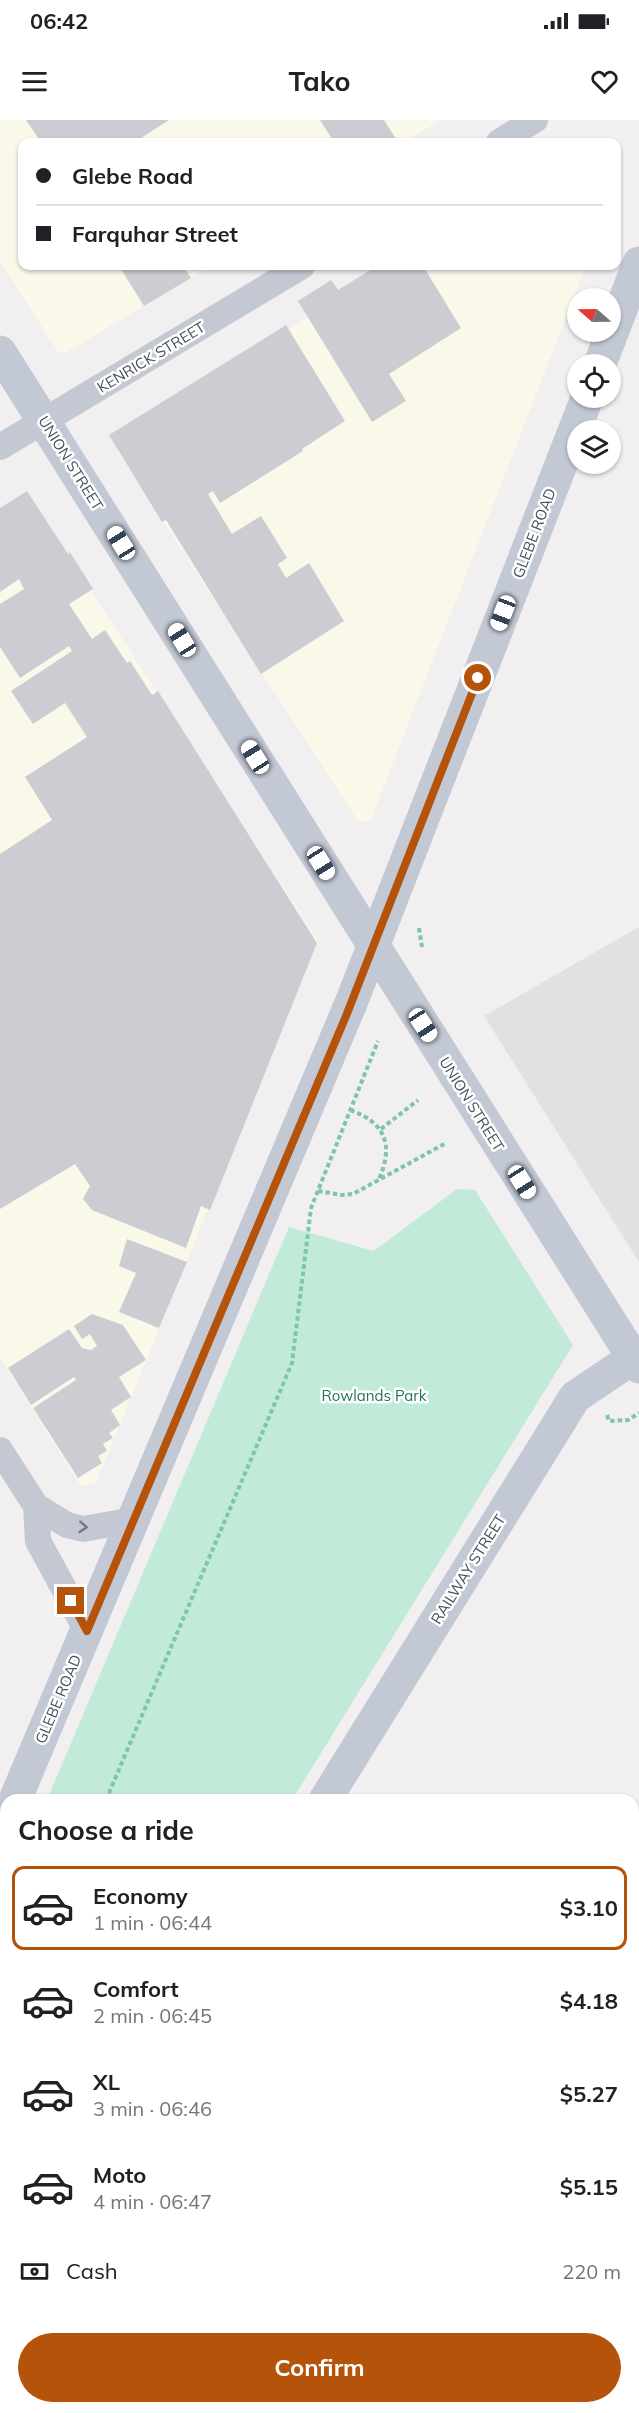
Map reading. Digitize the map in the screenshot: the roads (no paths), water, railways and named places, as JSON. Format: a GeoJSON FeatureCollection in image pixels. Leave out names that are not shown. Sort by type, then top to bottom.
{"type":"FeatureCollection","features":[{"type":"Feature","properties":{"kind":"main road"},"geometry":{"type":"LineString","coordinates":[[604,354],[639,263]]}},
{"type":"Feature","properties":{"kind":"main road","name":"UNION STREET"},"geometry":{"type":"LineString","coordinates":[[0,352],[636,1362]]}},
{"type":"Feature","properties":{"kind":"main road","name":"GLEBE ROAD"},"geometry":{"type":"LineString","coordinates":[[18,1794],[373,947],[583,408]]}},
{"type":"Feature","properties":{"kind":"main road","name":"RAILWAY STREET"},"geometry":{"type":"LineString","coordinates":[[329,1794],[575,1397],[636,1362]]}},
{"type":"Feature","properties":{"kind":"street"},"geometry":{"type":"LineString","coordinates":[[506,138],[535,120]]}},
{"type":"Feature","properties":{"kind":"street","name":"KENRICK STREET"},"geometry":{"type":"LineString","coordinates":[[0,447],[295,270]]}},
{"type":"Feature","properties":{"kind":"street"},"geometry":{"type":"LineString","coordinates":[[0,1450],[36,1506],[67,1525],[83,1529],[134,1520]]}},
{"type":"Feature","properties":{"kind":"street"},"geometry":{"type":"LineString","coordinates":[[36,1506],[38,1541],[87,1631]]}},
{"type":"Feature","properties":{"kind":"park label","name":"Rowlands Park"},"geometry":{"type":"Point","coordinates":[374,1395]}}]}
